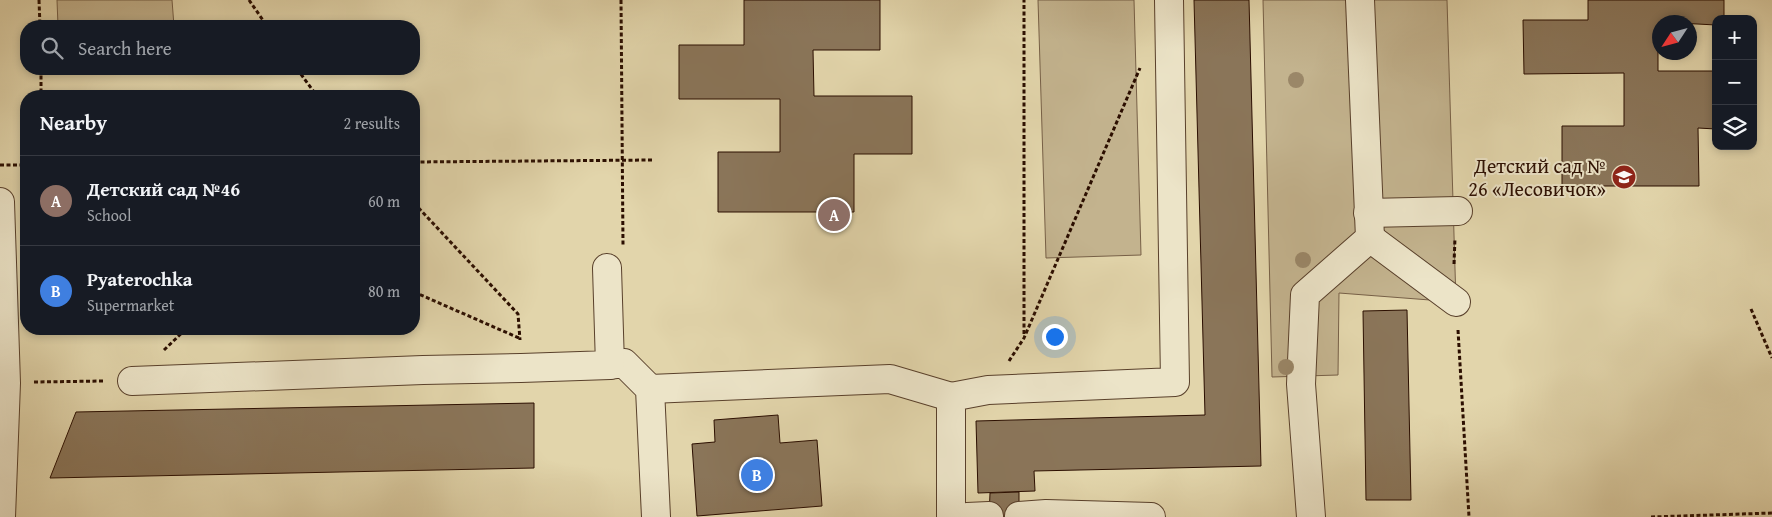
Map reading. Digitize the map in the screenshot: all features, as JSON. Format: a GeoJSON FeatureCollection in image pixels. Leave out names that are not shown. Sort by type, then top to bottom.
{"type":"FeatureCollection","features":[{"type":"Feature","properties":{"kind":"street"},"geometry":{"type":"LineString","coordinates":[[650,389],[890,379],[951,396],[988,390],[1175,382],[1169,0]]}},
{"type":"Feature","properties":{"kind":"street"},"geometry":{"type":"LineString","coordinates":[[1360,0],[1369,225],[1456,302]]}},
{"type":"Feature","properties":{"kind":"street"},"geometry":{"type":"LineString","coordinates":[[0,202],[2,325],[6,383],[2,517]]}},
{"type":"Feature","properties":{"kind":"street"},"geometry":{"type":"LineString","coordinates":[[1311,517],[1301,384],[1305,296],[1369,225],[1458,211]]}},
{"type":"Feature","properties":{"kind":"street"},"geometry":{"type":"LineString","coordinates":[[610,365],[615,258]]}},
{"type":"Feature","properties":{"kind":"street"},"geometry":{"type":"LineString","coordinates":[[132,381],[624,363],[650,389],[656,517]]}},
{"type":"Feature","properties":{"kind":"street"},"geometry":{"type":"LineString","coordinates":[[951,396],[951,517]]}},
{"type":"Feature","properties":{"kind":"street"},"geometry":{"type":"LineString","coordinates":[[1019,516],[1046,514],[1152,517]]}},
{"type":"Feature","properties":{"kind":"path"},"geometry":{"type":"LineString","coordinates":[[39,0],[40,20]]}},
{"type":"Feature","properties":{"kind":"path"},"geometry":{"type":"LineString","coordinates":[[248,0],[263,20]]}},
{"type":"Feature","properties":{"kind":"path"},"geometry":{"type":"LineString","coordinates":[[615,258],[622,160],[621,0]]}},
{"type":"Feature","properties":{"kind":"path"},"geometry":{"type":"LineString","coordinates":[[1024,0],[1024,338]]}},
{"type":"Feature","properties":{"kind":"path"},"geometry":{"type":"LineString","coordinates":[[988,390],[1024,338],[1142,66]]}},
{"type":"Feature","properties":{"kind":"path"},"geometry":{"type":"LineString","coordinates":[[41,75],[42,90]]}},
{"type":"Feature","properties":{"kind":"path"},"geometry":{"type":"LineString","coordinates":[[302,75],[313,90]]}},
{"type":"Feature","properties":{"kind":"path"},"geometry":{"type":"LineString","coordinates":[[420,162],[652,160]]}},
{"type":"Feature","properties":{"kind":"path"},"geometry":{"type":"LineString","coordinates":[[0,165],[20,165]]}},
{"type":"Feature","properties":{"kind":"path"},"geometry":{"type":"LineString","coordinates":[[420,209],[518,314],[521,368]]}},
{"type":"Feature","properties":{"kind":"path"},"geometry":{"type":"LineString","coordinates":[[1458,211],[1454,246],[1456,302],[1469,517]]}},
{"type":"Feature","properties":{"kind":"path"},"geometry":{"type":"LineString","coordinates":[[420,295],[520,339]]}},
{"type":"Feature","properties":{"kind":"path"},"geometry":{"type":"LineString","coordinates":[[1750,309],[1772,358]]}},
{"type":"Feature","properties":{"kind":"path"},"geometry":{"type":"LineString","coordinates":[[31,382],[132,381]]}},
{"type":"Feature","properties":{"kind":"path"},"geometry":{"type":"LineString","coordinates":[[1651,517],[1772,513]]}},
{"type":"Feature","properties":{"kind":"shaded area"},"geometry":{"type":"Polygon","coordinates":[[[57,0],[172,0],[174,20],[58,20],[57,0]]]}},
{"type":"Feature","properties":{"kind":"shaded area"},"geometry":{"type":"Polygon","coordinates":[[[1038,0],[1134,0],[1141,255],[1046,258],[1038,0]]]}},
{"type":"Feature","properties":{"kind":"shaded area"},"geometry":{"type":"Polygon","coordinates":[[[1263,0],[1447,0],[1456,302],[1339,293],[1338,375],[1272,377],[1263,0]]]}},
{"type":"Feature","properties":{"kind":"building"},"geometry":{"type":"Polygon","coordinates":[[[744,0],[880,0],[880,50],[813,50],[814,96],[912,96],[912,154],[854,154],[854,212],[718,212],[718,152],[780,152],[780,99],[679,99],[679,45],[744,45],[744,0]]]}},
{"type":"Feature","properties":{"kind":"building"},"geometry":{"type":"Polygon","coordinates":[[[1194,0],[1249,0],[1261,466],[1034,471],[1035,491],[978,493],[976,421],[1205,415],[1194,0]]]}},
{"type":"Feature","properties":{"kind":"building"},"geometry":{"type":"Polygon","coordinates":[[[1588,0],[1724,0],[1724,15],[1712,15],[1712,25],[1697,24],[1697,15],[1652,15],[1652,60],[1658,60],[1658,71],[1712,71],[1712,129],[1698,128],[1699,186],[1562,186],[1562,126],[1624,126],[1624,73],[1524,74],[1523,20],[1588,20],[1588,0]]]}},
{"type":"Feature","properties":{"kind":"building"},"geometry":{"type":"Polygon","coordinates":[[[1407,310],[1411,500],[1366,500],[1363,311],[1407,310]]]}},
{"type":"Feature","properties":{"kind":"building"},"geometry":{"type":"Polygon","coordinates":[[[534,403],[534,468],[50,478],[76,412],[534,403]]]}},
{"type":"Feature","properties":{"kind":"building"},"geometry":{"type":"Polygon","coordinates":[[[778,415],[780,443],[817,440],[822,506],[697,516],[692,444],[715,442],[714,420],[778,415]]]}},
{"type":"Feature","properties":{"kind":"building"},"geometry":{"type":"Polygon","coordinates":[[[1019,492],[1019,517],[989,517],[990,493],[1019,492]]]}},
{"type":"Feature","properties":{"kind":"place","name":"Детский сад № 26 «Лесовичок»"},"geometry":{"type":"Point","coordinates":[1624,177]}},
{"type":"Feature","properties":{"kind":"place","name":"Детский сад №46"},"geometry":{"type":"Point","coordinates":[834,215]}},
{"type":"Feature","properties":{"kind":"place","name":"Pyaterochka"},"geometry":{"type":"Point","coordinates":[757,475]}}]}
